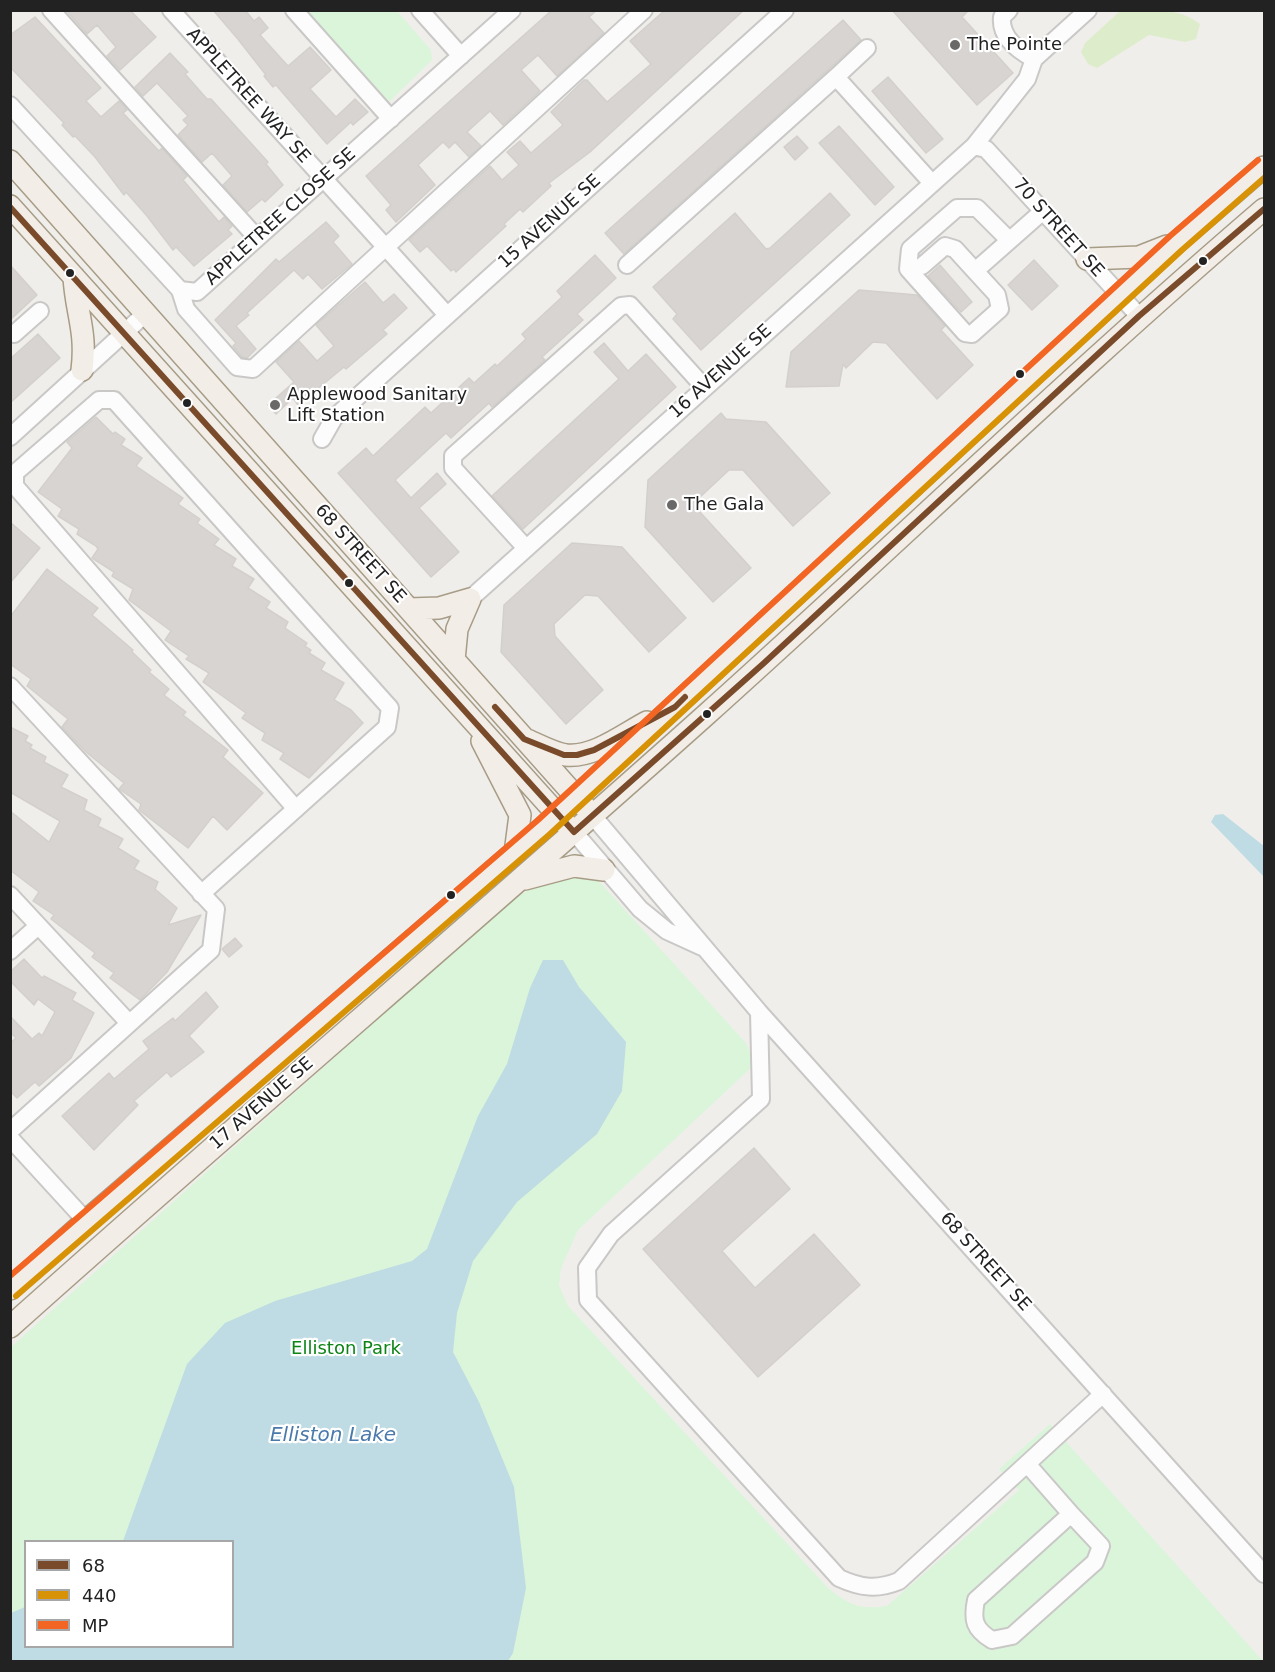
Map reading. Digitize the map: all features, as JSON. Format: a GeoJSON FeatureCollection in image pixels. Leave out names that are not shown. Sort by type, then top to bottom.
{"type":"FeatureCollection","features":[{"type":"Feature","properties":{"kind":"main road","name":"68 STREET SE"},"geometry":{"type":"LineString","coordinates":[[10,161],[593,816]]}},
{"type":"Feature","properties":{"kind":"main road","name":"17 AVENUE SE"},"geometry":{"type":"LineString","coordinates":[[10,1289],[86,1221],[515,853],[1176,243],[1264,167]]}},
{"type":"Feature","properties":{"kind":"main road","name":"68 STREET SE"},"geometry":{"type":"LineString","coordinates":[[10,207],[574,832]]}},
{"type":"Feature","properties":{"kind":"main road","name":"17 AVENUE SE"},"geometry":{"type":"LineString","coordinates":[[10,1327],[508,887],[593,816],[773,655],[1139,316],[1264,209]]}},
{"type":"Feature","properties":{"kind":"main road"},"geometry":{"type":"LineString","coordinates":[[1087,258],[1139,257],[1176,243]]}},
{"type":"Feature","properties":{"kind":"main road"},"geometry":{"type":"LineString","coordinates":[[74,277],[75,301],[86,344],[82,370]]}},
{"type":"Feature","properties":{"kind":"main road"},"geometry":{"type":"LineString","coordinates":[[409,609],[439,608],[470,599]]}},
{"type":"Feature","properties":{"kind":"main road"},"geometry":{"type":"LineString","coordinates":[[454,660],[457,629],[470,599]]}},
{"type":"Feature","properties":{"kind":"main road"},"geometry":{"type":"LineString","coordinates":[[524,739],[564,755],[577,755],[594,750],[675,706]]}},
{"type":"Feature","properties":{"kind":"main road"},"geometry":{"type":"LineString","coordinates":[[465,712],[520,815],[515,853]]}},
{"type":"Feature","properties":{"kind":"main road"},"geometry":{"type":"LineString","coordinates":[[508,887],[560,868],[585,866],[604,870]]}},
{"type":"Feature","properties":{"kind":"main road"},"geometry":{"type":"LineString","coordinates":[[86,1221],[105,1242]]}},
{"type":"Feature","properties":{"kind":"street"},"geometry":{"type":"LineString","coordinates":[[51,10],[257,238]]}},
{"type":"Feature","properties":{"kind":"street","name":"APPLETREE WAY SE"},"geometry":{"type":"LineString","coordinates":[[171,10],[447,315]]}},
{"type":"Feature","properties":{"kind":"street"},"geometry":{"type":"LineString","coordinates":[[294,10],[391,119]]}},
{"type":"Feature","properties":{"kind":"street"},"geometry":{"type":"LineString","coordinates":[[420,10],[461,56]]}},
{"type":"Feature","properties":{"kind":"street","name":"APPLETREE CLOSE SE"},"geometry":{"type":"LineString","coordinates":[[10,105],[180,290],[197,292],[512,10]]}},
{"type":"Feature","properties":{"kind":"street"},"geometry":{"type":"LineString","coordinates":[[180,290],[186,309],[237,367],[253,369],[644,10]]}},
{"type":"Feature","properties":{"kind":"street","name":"15 AVENUE SE"},"geometry":{"type":"LineString","coordinates":[[322,439],[334,418],[785,10]]}},
{"type":"Feature","properties":{"kind":"street"},"geometry":{"type":"LineString","coordinates":[[1009,10],[1002,17],[1004,34],[1022,52],[1034,59],[1088,10]]}},
{"type":"Feature","properties":{"kind":"street"},"geometry":{"type":"LineString","coordinates":[[627,265],[867,48]]}},
{"type":"Feature","properties":{"kind":"street","name":"16 AVENUE SE"},"geometry":{"type":"LineString","coordinates":[[470,599],[931,182],[974,146],[1027,79],[1034,59]]}},
{"type":"Feature","properties":{"kind":"street"},"geometry":{"type":"LineString","coordinates":[[836,77],[931,182]]}},
{"type":"Feature","properties":{"kind":"street","name":"70 STREET SE"},"geometry":{"type":"LineString","coordinates":[[974,146],[986,149],[1139,316]]}},
{"type":"Feature","properties":{"kind":"street"},"geometry":{"type":"LineString","coordinates":[[922,266],[945,246],[955,249],[997,295],[1000,309],[972,334],[965,333],[909,269],[910,249],[957,208],[977,208],[1009,240]]}},
{"type":"Feature","properties":{"kind":"street"},"geometry":{"type":"LineString","coordinates":[[975,271],[1043,211]]}},
{"type":"Feature","properties":{"kind":"street"},"geometry":{"type":"LineString","coordinates":[[525,547],[453,468],[453,456],[506,408],[621,306],[630,305],[704,387]]}},
{"type":"Feature","properties":{"kind":"street"},"geometry":{"type":"LineString","coordinates":[[12,333],[40,311]]}},
{"type":"Feature","properties":{"kind":"street"},"geometry":{"type":"LineString","coordinates":[[10,437],[146,313]]}},
{"type":"Feature","properties":{"kind":"street"},"geometry":{"type":"LineString","coordinates":[[201,894],[296,809],[387,727],[390,708],[114,400],[99,400],[15,473],[15,486],[296,809]]}},
{"type":"Feature","properties":{"kind":"street"},"geometry":{"type":"LineString","coordinates":[[10,686],[216,909],[211,950],[10,1131]]}},
{"type":"Feature","properties":{"kind":"street","name":"68 STREET SE"},"geometry":{"type":"LineString","coordinates":[[593,816],[759,1012],[1264,1574]]}},
{"type":"Feature","properties":{"kind":"street","name":"68 STREET SE"},"geometry":{"type":"LineString","coordinates":[[574,832],[604,870],[640,909],[667,932],[706,949]]}},
{"type":"Feature","properties":{"kind":"street"},"geometry":{"type":"LineString","coordinates":[[10,895],[129,1023]]}},
{"type":"Feature","properties":{"kind":"street"},"geometry":{"type":"LineString","coordinates":[[10,951],[38,926]]}},
{"type":"Feature","properties":{"kind":"street"},"geometry":{"type":"LineString","coordinates":[[759,1012],[761,1099],[611,1234],[587,1268],[588,1300],[839,1578],[859,1587],[884,1587],[899,1581],[1103,1394]]}},
{"type":"Feature","properties":{"kind":"street"},"geometry":{"type":"LineString","coordinates":[[10,1138],[86,1221]]}},
{"type":"Feature","properties":{"kind":"street"},"geometry":{"type":"LineString","coordinates":[[1028,1464],[1101,1546],[1095,1562],[1012,1636],[992,1640],[979,1632],[972,1619],[976,1600],[1071,1514]]}},
{"type":"Feature","properties":{"kind":"green space"},"geometry":{"type":"Polygon","coordinates":[[[1162,10],[1182,14],[1200,24],[1196,39],[1185,42],[1149,35],[1097,68],[1088,64],[1081,52],[1085,43],[1120,11],[1162,10]]]}},
{"type":"Feature","properties":{"kind":"green space"},"geometry":{"type":"Polygon","coordinates":[[[306,11],[397,11],[431,50],[432,60],[389,102],[306,11]]]}},
{"type":"Feature","properties":{"kind":"green space","name":"Elliston Park"},"geometry":{"type":"Polygon","coordinates":[[[575,875],[595,877],[746,1043],[755,1064],[578,1230],[561,1268],[559,1285],[568,1306],[828,1588],[855,1605],[887,1606],[1019,1490],[999,1469],[1050,1424],[1263,1661],[11,1661],[10,1348],[505,905],[545,879],[575,875]]]}},
{"type":"Feature","properties":{"kind":"water"},"geometry":{"type":"Polygon","coordinates":[[[1223,814],[1264,846],[1264,877],[1211,822],[1215,815],[1223,814]]]}},
{"type":"Feature","properties":{"kind":"water","name":"Elliston Lake"},"geometry":{"type":"Polygon","coordinates":[[[543,960],[563,960],[579,987],[626,1042],[622,1091],[597,1134],[517,1202],[473,1261],[457,1313],[453,1352],[479,1402],[514,1487],[526,1588],[513,1653],[508,1661],[11,1661],[11,1613],[24,1607],[24,1648],[234,1648],[234,1540],[123,1540],[187,1364],[225,1323],[275,1301],[412,1261],[427,1249],[478,1116],[507,1064],[530,988],[543,960]]]}},
{"type":"Feature","properties":{"kind":"building"},"geometry":{"type":"Polygon","coordinates":[[[66,10],[130,10],[156,37],[120,70],[107,56],[116,47],[97,25],[87,34],[66,10]]]}},
{"type":"Feature","properties":{"kind":"building"},"geometry":{"type":"Polygon","coordinates":[[[213,10],[245,10],[254,21],[259,17],[268,28],[260,35],[288,66],[310,47],[331,70],[310,89],[336,117],[355,99],[368,112],[353,125],[351,122],[327,144],[276,85],[273,87],[264,76],[266,75],[213,10]]]}},
{"type":"Feature","properties":{"kind":"building"},"geometry":{"type":"Polygon","coordinates":[[[552,10],[597,10],[589,17],[604,33],[557,76],[538,55],[521,70],[540,91],[503,125],[490,111],[467,132],[481,146],[469,157],[455,142],[449,148],[443,142],[418,165],[435,185],[396,222],[386,210],[391,205],[366,176],[552,10]]]}},
{"type":"Feature","properties":{"kind":"building"},"geometry":{"type":"Polygon","coordinates":[[[665,10],[744,10],[590,152],[549,183],[551,186],[523,212],[520,209],[504,224],[506,226],[456,272],[454,269],[451,271],[427,246],[420,252],[409,240],[490,166],[502,180],[519,165],[507,152],[520,141],[531,153],[563,125],[551,112],[584,80],[587,80],[607,102],[651,64],[630,41],[665,10]]]}},
{"type":"Feature","properties":{"kind":"building","name":"The Pointe"},"geometry":{"type":"Polygon","coordinates":[[[892,10],[969,10],[962,17],[1013,73],[977,105],[892,10]]]}},
{"type":"Feature","properties":{"kind":"building"},"geometry":{"type":"Polygon","coordinates":[[[35,17],[101,88],[86,101],[101,117],[119,101],[127,110],[123,113],[159,151],[162,148],[187,176],[183,180],[219,222],[224,217],[232,226],[228,230],[232,234],[194,266],[176,247],[173,250],[126,192],[124,195],[95,157],[75,136],[73,137],[62,125],[64,123],[10,67],[10,35],[35,17]]]}},
{"type":"Feature","properties":{"kind":"building"},"geometry":{"type":"Polygon","coordinates":[[[843,20],[861,40],[624,254],[605,233],[843,20]]]}},
{"type":"Feature","properties":{"kind":"building"},"geometry":{"type":"Polygon","coordinates":[[[170,53],[188,72],[185,74],[207,99],[211,99],[268,162],[266,164],[283,185],[265,202],[262,199],[247,212],[223,185],[232,176],[212,153],[202,162],[178,135],[188,125],[183,120],[188,116],[157,83],[143,96],[135,87],[170,53]]]}},
{"type":"Feature","properties":{"kind":"building"},"geometry":{"type":"Polygon","coordinates":[[[888,77],[943,139],[926,153],[872,91],[888,77]]]}},
{"type":"Feature","properties":{"kind":"building"},"geometry":{"type":"Polygon","coordinates":[[[839,126],[894,187],[875,205],[819,143],[839,126]]]}},
{"type":"Feature","properties":{"kind":"building"},"geometry":{"type":"Polygon","coordinates":[[[797,136],[808,148],[795,160],[784,147],[797,136]]]}},
{"type":"Feature","properties":{"kind":"building"},"geometry":{"type":"Polygon","coordinates":[[[830,193],[850,215],[701,350],[673,319],[677,314],[653,287],[735,213],[766,249],[770,248],[830,193]]]}},
{"type":"Feature","properties":{"kind":"building"},"geometry":{"type":"Polygon","coordinates":[[[326,222],[339,236],[333,242],[352,264],[322,289],[308,274],[303,279],[294,270],[236,326],[256,349],[247,358],[242,357],[233,346],[236,343],[215,320],[276,259],[279,262],[326,222]]]}},
{"type":"Feature","properties":{"kind":"building"},"geometry":{"type":"Polygon","coordinates":[[[595,255],[616,278],[577,314],[583,320],[542,357],[545,360],[492,407],[489,403],[451,438],[446,433],[395,480],[411,498],[437,473],[446,484],[419,508],[459,552],[431,577],[338,473],[366,448],[373,456],[425,407],[431,413],[469,378],[474,383],[495,364],[497,366],[526,339],[522,334],[562,297],[557,291],[595,255]]]}},
{"type":"Feature","properties":{"kind":"building"},"geometry":{"type":"Polygon","coordinates":[[[1034,260],[1058,286],[1032,310],[1008,285],[1034,260]]]}},
{"type":"Feature","properties":{"kind":"building"},"geometry":{"type":"Polygon","coordinates":[[[10,265],[37,295],[10,320],[10,265]]]}},
{"type":"Feature","properties":{"kind":"building"},"geometry":{"type":"Polygon","coordinates":[[[940,265],[972,302],[961,312],[928,276],[940,265]]]}},
{"type":"Feature","properties":{"kind":"building"},"geometry":{"type":"Polygon","coordinates":[[[365,282],[383,303],[394,294],[407,308],[383,330],[387,334],[346,369],[344,367],[298,405],[293,398],[276,414],[268,405],[294,382],[276,362],[299,341],[317,361],[334,346],[316,325],[365,282]]]}},
{"type":"Feature","properties":{"kind":"building"},"geometry":{"type":"Polygon","coordinates":[[[859,290],[917,295],[945,326],[941,330],[973,365],[937,399],[886,343],[873,342],[846,368],[843,364],[839,386],[786,387],[791,352],[859,290]]]}},
{"type":"Feature","properties":{"kind":"building"},"geometry":{"type":"Polygon","coordinates":[[[38,334],[60,358],[10,403],[10,359],[38,334]]]}},
{"type":"Feature","properties":{"kind":"building"},"geometry":{"type":"Polygon","coordinates":[[[604,343],[628,371],[646,354],[676,387],[523,529],[492,496],[619,379],[594,352],[604,343]]]}},
{"type":"Feature","properties":{"kind":"building","name":"The Gala"},"geometry":{"type":"Polygon","coordinates":[[[721,413],[726,419],[766,422],[830,493],[793,526],[743,470],[729,470],[698,499],[699,511],[751,568],[713,602],[645,527],[648,480],[721,413]]]}},
{"type":"Feature","properties":{"kind":"building"},"geometry":{"type":"Polygon","coordinates":[[[96,417],[113,434],[115,432],[125,439],[121,445],[142,458],[136,466],[183,498],[178,504],[200,519],[197,523],[219,539],[214,545],[236,559],[232,566],[254,579],[248,588],[270,602],[266,608],[288,622],[285,628],[307,643],[305,646],[311,650],[309,653],[325,663],[321,670],[344,683],[334,700],[351,710],[363,723],[309,778],[280,759],[284,753],[262,740],[265,733],[242,718],[246,713],[203,682],[209,673],[186,659],[189,656],[165,640],[171,631],[129,600],[133,589],[112,576],[114,572],[92,558],[98,549],[96,546],[77,534],[79,529],[58,516],[62,509],[38,492],[72,448],[67,442],[96,417]]]}},
{"type":"Feature","properties":{"kind":"building"},"geometry":{"type":"Polygon","coordinates":[[[10,522],[40,548],[10,583],[10,522]]]}},
{"type":"Feature","properties":{"kind":"building"},"geometry":{"type":"Polygon","coordinates":[[[572,543],[622,547],[686,618],[649,652],[598,596],[585,595],[554,624],[555,636],[603,690],[566,724],[501,652],[504,605],[572,543]]]}},
{"type":"Feature","properties":{"kind":"building"},"geometry":{"type":"Polygon","coordinates":[[[47,569],[98,608],[92,615],[133,650],[132,652],[151,670],[149,672],[169,689],[164,695],[186,712],[183,715],[228,750],[223,757],[263,793],[227,830],[213,816],[188,848],[139,810],[141,804],[119,789],[124,783],[86,752],[62,727],[68,719],[27,686],[31,679],[10,664],[10,617],[47,569]]]}},
{"type":"Feature","properties":{"kind":"building"},"geometry":{"type":"Polygon","coordinates":[[[10,727],[28,736],[25,741],[32,745],[30,748],[46,757],[44,762],[68,775],[61,787],[87,800],[84,810],[101,819],[98,826],[123,839],[118,848],[139,861],[134,869],[158,882],[155,889],[177,908],[168,925],[201,915],[167,972],[140,1000],[110,978],[114,973],[92,957],[95,953],[51,919],[54,915],[33,901],[39,892],[10,870],[10,811],[49,842],[60,821],[10,792],[10,727]]]}},
{"type":"Feature","properties":{"kind":"building"},"geometry":{"type":"Polygon","coordinates":[[[235,938],[242,946],[229,957],[222,949],[235,938]]]}},
{"type":"Feature","properties":{"kind":"building"},"geometry":{"type":"Polygon","coordinates":[[[24,959],[42,978],[44,976],[76,993],[72,1000],[94,1013],[71,1058],[39,1086],[35,1082],[17,1098],[10,1091],[10,1043],[16,1038],[10,1032],[10,1016],[32,1039],[39,1033],[42,1036],[55,1012],[38,999],[34,1005],[10,981],[10,972],[24,959]]]}},
{"type":"Feature","properties":{"kind":"building"},"geometry":{"type":"Polygon","coordinates":[[[206,992],[218,1007],[189,1036],[204,1052],[171,1077],[167,1072],[134,1101],[138,1105],[94,1150],[62,1116],[109,1073],[114,1079],[149,1049],[143,1041],[173,1018],[175,1021],[206,992]]]}},
{"type":"Feature","properties":{"kind":"building"},"geometry":{"type":"Polygon","coordinates":[[[754,1148],[790,1189],[722,1251],[755,1288],[814,1234],[860,1285],[758,1377],[643,1249],[754,1148]]]}},
{"type":"Feature","properties":{"kind":"transit line","name":"MP"},"geometry":{"type":"LineString","coordinates":[[10,1276],[538,820],[1170,236],[1258,160]]}},
{"type":"Feature","properties":{"kind":"transit line","name":"440"},"geometry":{"type":"LineString","coordinates":[[16,1296],[550,834],[1182,250],[1264,178]]}},
{"type":"Feature","properties":{"kind":"transit line","name":"68"},"geometry":{"type":"LineString","coordinates":[[10,207],[574,832],[764,663],[1139,316],[1264,209]]}},
{"type":"Feature","properties":{"kind":"transit line","name":"68"},"geometry":{"type":"LineString","coordinates":[[495,707],[524,739],[564,755],[577,755],[594,750],[675,707],[685,697]]}},
{"type":"Feature","properties":{"kind":"place","name":"The Pointe"},"geometry":{"type":"Point","coordinates":[955,45]}},
{"type":"Feature","properties":{"kind":"place","name":"Applewood Sanitary Lift Station"},"geometry":{"type":"Point","coordinates":[275,405]}},
{"type":"Feature","properties":{"kind":"place","name":"The Gala"},"geometry":{"type":"Point","coordinates":[672,505]}}]}
